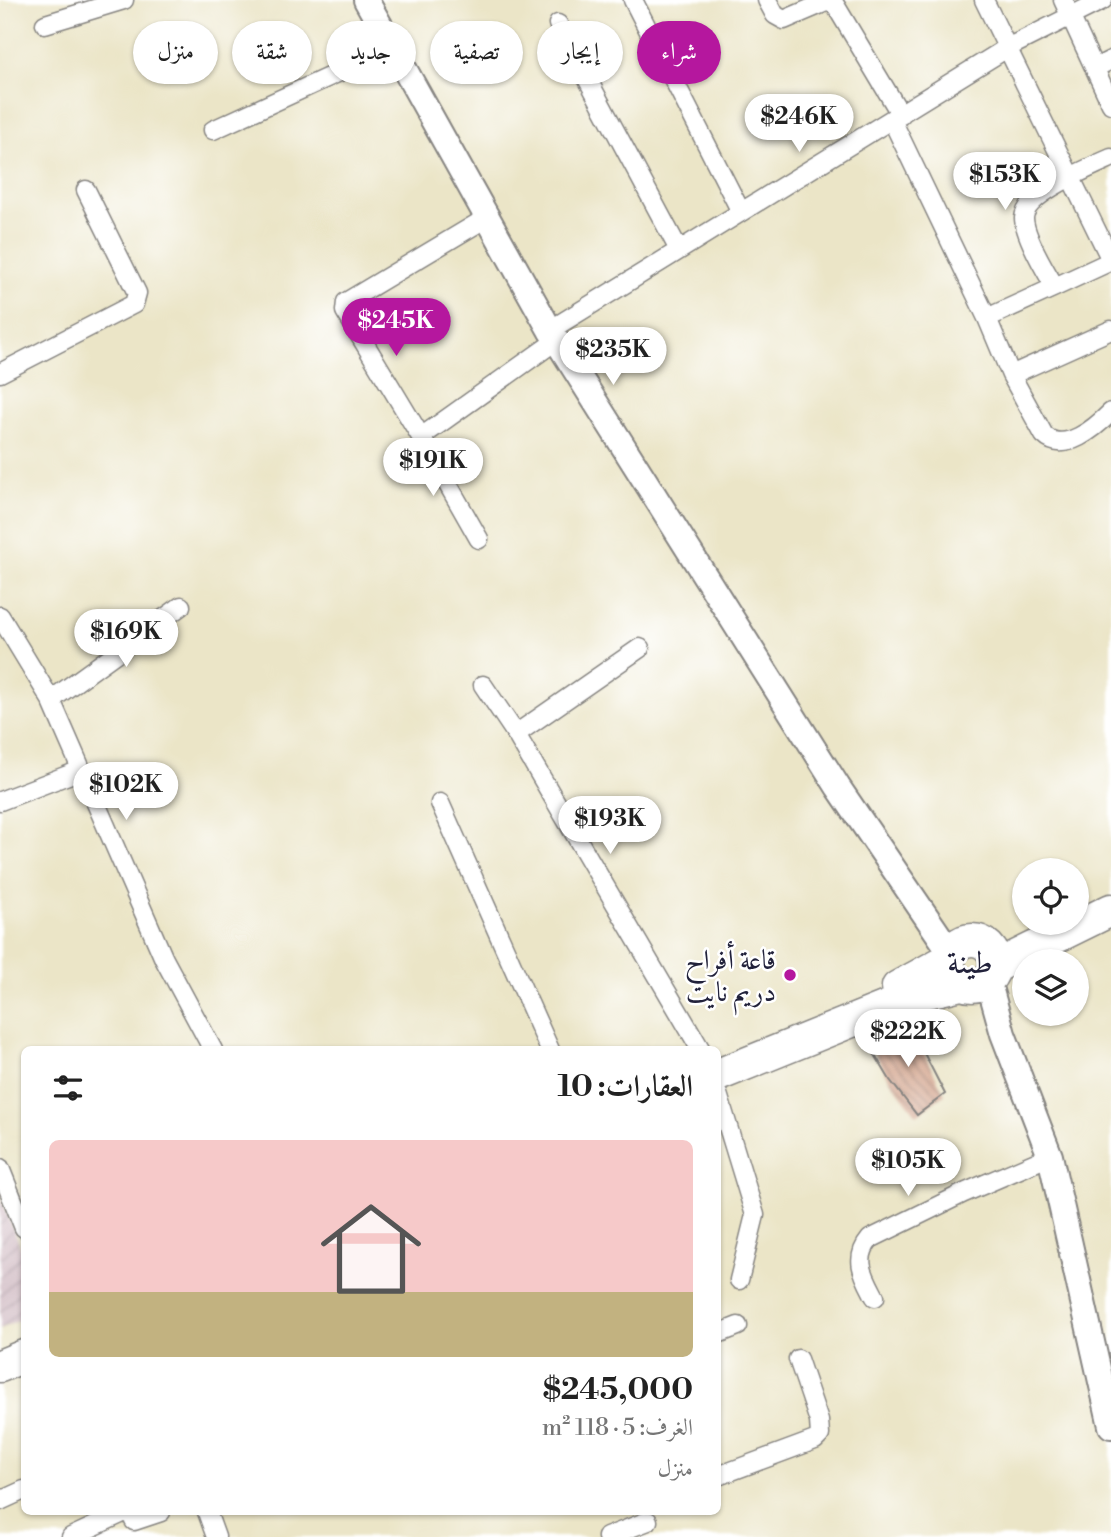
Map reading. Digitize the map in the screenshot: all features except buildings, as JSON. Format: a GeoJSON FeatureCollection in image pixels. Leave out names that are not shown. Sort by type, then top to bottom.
{"type":"FeatureCollection","features":[{"type":"Feature","properties":{"kind":"highway"},"geometry":{"type":"LineString","coordinates":[[1089,903],[1111,893]]}},
{"type":"Feature","properties":{"kind":"highway"},"geometry":{"type":"LineString","coordinates":[[721,1074],[915,995],[1111,910]]}},
{"type":"Feature","properties":{"kind":"highway"},"geometry":{"type":"LineString","coordinates":[[721,1059],[888,992],[972,968],[1025,935]]}},
{"type":"Feature","properties":{"kind":"highway"},"geometry":{"type":"LineString","coordinates":[[0,1348],[21,1339]]}},
{"type":"Feature","properties":{"kind":"highway"},"geometry":{"type":"LineString","coordinates":[[0,1366],[21,1357]]}},
{"type":"Feature","properties":{"kind":"street"},"geometry":{"type":"LineString","coordinates":[[45,24],[124,0]]}},
{"type":"Feature","properties":{"kind":"street"},"geometry":{"type":"LineString","coordinates":[[366,0],[379,21]]}},
{"type":"Feature","properties":{"kind":"street"},"geometry":{"type":"LineString","coordinates":[[633,0],[741,212]]}},
{"type":"Feature","properties":{"kind":"street"},"geometry":{"type":"LineString","coordinates":[[767,0],[775,15],[784,20],[826,2],[834,3],[896,118],[1011,375],[1044,435],[1051,441],[1066,441],[1087,433],[1111,412]]}},
{"type":"Feature","properties":{"kind":"street"},"geometry":{"type":"LineString","coordinates":[[984,0],[1111,261],[987,318]]}},
{"type":"Feature","properties":{"kind":"street"},"geometry":{"type":"LineString","coordinates":[[421,437],[553,335],[679,250],[896,118],[1067,8],[1103,0]]}},
{"type":"Feature","properties":{"kind":"street"},"geometry":{"type":"LineString","coordinates":[[1067,8],[1103,64],[1111,104]]}},
{"type":"Feature","properties":{"kind":"street"},"geometry":{"type":"LineString","coordinates":[[213,130],[326,78]]}},
{"type":"Feature","properties":{"kind":"street"},"geometry":{"type":"LineString","coordinates":[[414,84],[553,335],[852,808],[972,968],[1003,1034],[1051,1156],[1111,1426]]}},
{"type":"Feature","properties":{"kind":"street"},"geometry":{"type":"LineString","coordinates":[[590,84],[679,250]]}},
{"type":"Feature","properties":{"kind":"street"},"geometry":{"type":"LineString","coordinates":[[1055,287],[1027,231],[1024,216],[1035,201],[1069,177],[1111,158]]}},
{"type":"Feature","properties":{"kind":"street"},"geometry":{"type":"LineString","coordinates":[[0,373],[134,304],[137,293],[86,190]]}},
{"type":"Feature","properties":{"kind":"street"},"geometry":{"type":"LineString","coordinates":[[479,540],[345,311],[345,303],[488,217]]}},
{"type":"Feature","properties":{"kind":"street"},"geometry":{"type":"LineString","coordinates":[[1011,375],[1111,330]]}},
{"type":"Feature","properties":{"kind":"street"},"geometry":{"type":"LineString","coordinates":[[51,700],[181,606]]}},
{"type":"Feature","properties":{"kind":"street"},"geometry":{"type":"LineString","coordinates":[[0,616],[51,700],[164,959],[211,1046]]}},
{"type":"Feature","properties":{"kind":"street"},"geometry":{"type":"LineString","coordinates":[[516,734],[640,648]]}},
{"type":"Feature","properties":{"kind":"street"},"geometry":{"type":"LineString","coordinates":[[483,685],[516,734],[699,1046]]}},
{"type":"Feature","properties":{"kind":"street"},"geometry":{"type":"LineString","coordinates":[[0,801],[81,770]]}},
{"type":"Feature","properties":{"kind":"street"},"geometry":{"type":"LineString","coordinates":[[440,803],[548,1046]]}},
{"type":"Feature","properties":{"kind":"street"},"geometry":{"type":"LineString","coordinates":[[721,1104],[755,1215],[739,1279]]}},
{"type":"Feature","properties":{"kind":"street"},"geometry":{"type":"LineString","coordinates":[[875,1297],[860,1263],[862,1248],[870,1239],[964,1193],[1051,1156]]}},
{"type":"Feature","properties":{"kind":"street"},"geometry":{"type":"LineString","coordinates":[[0,1168],[21,1220]]}},
{"type":"Feature","properties":{"kind":"street"},"geometry":{"type":"LineString","coordinates":[[721,1333],[738,1326]]}},
{"type":"Feature","properties":{"kind":"street"},"geometry":{"type":"LineString","coordinates":[[721,1475],[815,1440],[820,1435],[820,1421],[798,1359]]}},
{"type":"Feature","properties":{"kind":"street"},"geometry":{"type":"LineString","coordinates":[[0,1501],[21,1491]]}},
{"type":"Feature","properties":{"kind":"street"},"geometry":{"type":"LineString","coordinates":[[71,1537],[152,1515]]}},
{"type":"Feature","properties":{"kind":"street"},"geometry":{"type":"LineString","coordinates":[[208,1515],[216,1537]]}},
{"type":"Feature","properties":{"kind":"street"},"geometry":{"type":"LineString","coordinates":[[607,1537],[649,1523]]}},
{"type":"Feature","properties":{"kind":"shaded area"},"geometry":{"type":"Polygon","coordinates":[[[0,1196],[21,1248],[21,1319],[0,1329],[0,1196]]]}},
{"type":"Feature","properties":{"kind":"place","name":"قاعة أفراح دريم نايت"},"geometry":{"type":"Point","coordinates":[790,975]}},
{"type":"Feature","properties":{"kind":"district","name":"طينة"},"geometry":{"type":"Point","coordinates":[970,962]}}]}
